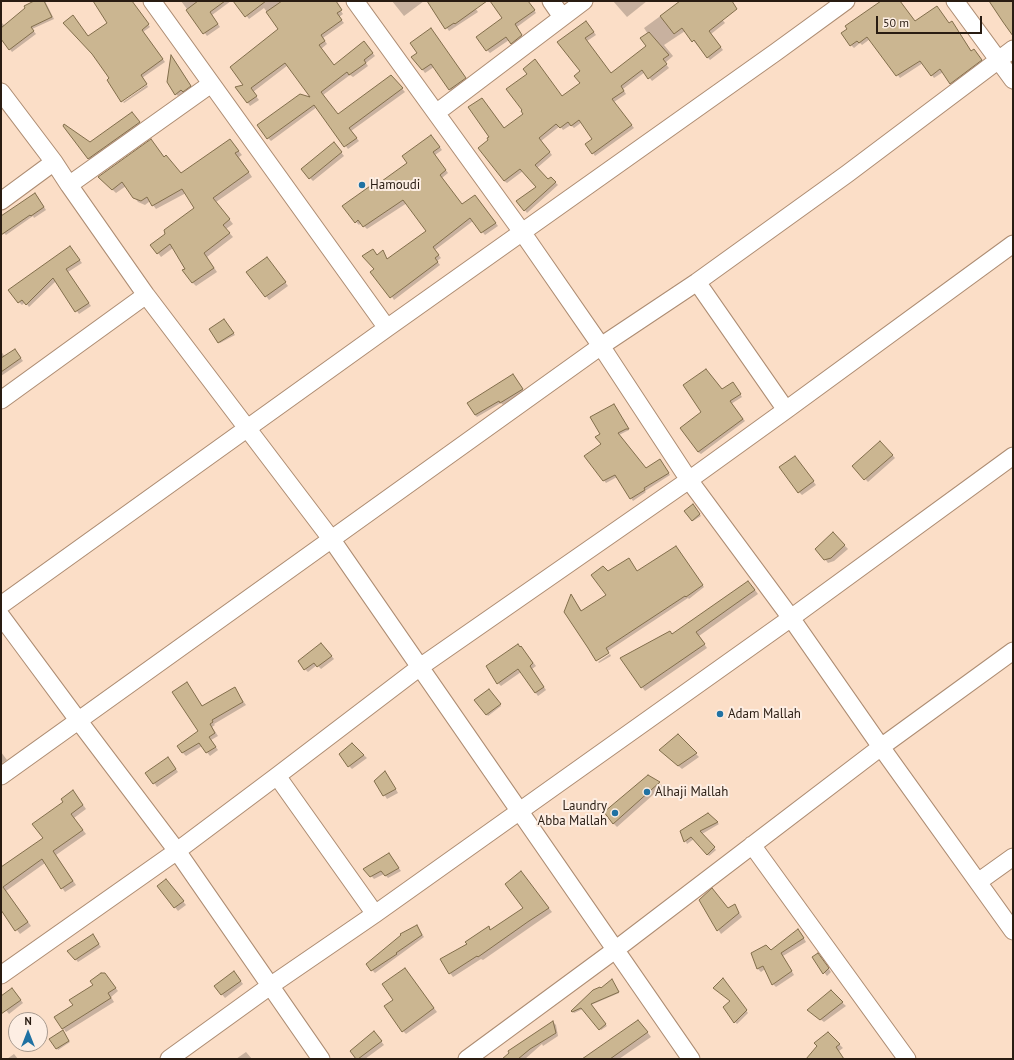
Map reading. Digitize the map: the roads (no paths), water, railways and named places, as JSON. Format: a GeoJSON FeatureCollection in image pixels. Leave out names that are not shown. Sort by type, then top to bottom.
{"type":"FeatureCollection","features":[{"type":"Feature","properties":{"kind":"street"},"geometry":{"type":"LineString","coordinates":[[152,1],[387,328]]}},
{"type":"Feature","properties":{"kind":"street"},"geometry":{"type":"LineString","coordinates":[[355,1],[522,232],[601,346],[688,480],[791,618],[881,747],[1013,931]]}},
{"type":"Feature","properties":{"kind":"street"},"geometry":{"type":"LineString","coordinates":[[551,1],[562,17]]}},
{"type":"Feature","properties":{"kind":"street"},"geometry":{"type":"LineString","coordinates":[[436,114],[584,1]]}},
{"type":"Feature","properties":{"kind":"street"},"geometry":{"type":"LineString","coordinates":[[1,605],[846,1]]}},
{"type":"Feature","properties":{"kind":"street"},"geometry":{"type":"LineString","coordinates":[[955,1],[1013,80]]}},
{"type":"Feature","properties":{"kind":"street"},"geometry":{"type":"LineString","coordinates":[[1,776],[601,346],[697,282],[847,174],[1013,49]]}},
{"type":"Feature","properties":{"kind":"street"},"geometry":{"type":"LineString","coordinates":[[69,185],[211,84]]}},
{"type":"Feature","properties":{"kind":"street"},"geometry":{"type":"LineString","coordinates":[[1,92],[54,162],[146,295],[246,429],[332,540],[691,1059]]}},
{"type":"Feature","properties":{"kind":"street"},"geometry":{"type":"LineString","coordinates":[[1,201],[54,162]]}},
{"type":"Feature","properties":{"kind":"street"},"geometry":{"type":"LineString","coordinates":[[1,976],[177,851],[420,666],[688,480],[1013,244]]}},
{"type":"Feature","properties":{"kind":"street"},"geometry":{"type":"LineString","coordinates":[[697,282],[786,410]]}},
{"type":"Feature","properties":{"kind":"street"},"geometry":{"type":"LineString","coordinates":[[1,400],[146,295]]}},
{"type":"Feature","properties":{"kind":"street"},"geometry":{"type":"LineString","coordinates":[[169,1059],[791,618],[1013,456]]}},
{"type":"Feature","properties":{"kind":"street"},"geometry":{"type":"LineString","coordinates":[[1,616],[177,851],[321,1059]]}},
{"type":"Feature","properties":{"kind":"street"},"geometry":{"type":"LineString","coordinates":[[467,1059],[615,950],[881,747],[1013,651]]}},
{"type":"Feature","properties":{"kind":"street"},"geometry":{"type":"LineString","coordinates":[[277,776],[375,914]]}},
{"type":"Feature","properties":{"kind":"street"},"geometry":{"type":"LineString","coordinates":[[752,845],[907,1059]]}},
{"type":"Feature","properties":{"kind":"street"},"geometry":{"type":"LineString","coordinates":[[978,882],[1013,857]]}},
{"type":"Feature","properties":{"kind":"place","name":"Hamoudi"},"geometry":{"type":"Point","coordinates":[362,185]}},
{"type":"Feature","properties":{"kind":"place","name":"Adam Mallah"},"geometry":{"type":"Point","coordinates":[720,714]}},
{"type":"Feature","properties":{"kind":"place","name":"Alhaji Mallah"},"geometry":{"type":"Point","coordinates":[647,792]}},
{"type":"Feature","properties":{"kind":"place","name":"Laundry Abba Mallah"},"geometry":{"type":"Point","coordinates":[615,813]}}]}
